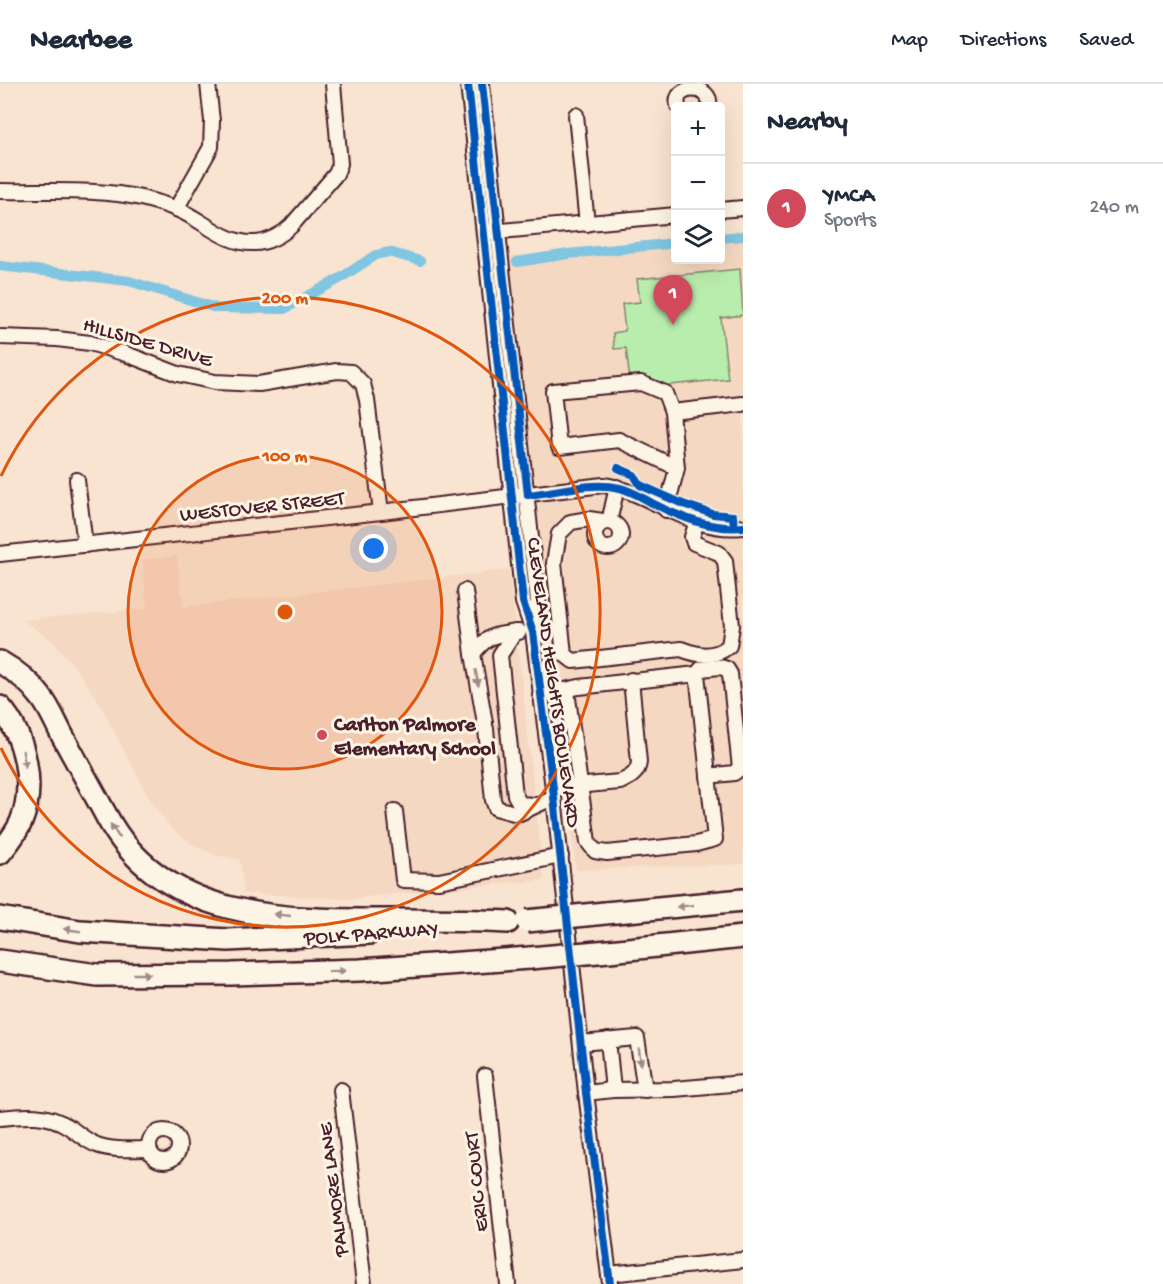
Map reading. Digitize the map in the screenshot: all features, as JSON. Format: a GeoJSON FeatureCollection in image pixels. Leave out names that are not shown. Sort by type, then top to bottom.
{"type":"FeatureCollection","features":[{"type":"Feature","properties":{"kind":"highway"},"geometry":{"type":"LineString","coordinates":[[0,662],[19,674],[42,698],[115,832],[139,861],[169,884],[195,897],[247,912],[326,920],[517,922]]}},
{"type":"Feature","properties":{"kind":"highway"},"geometry":{"type":"LineString","coordinates":[[0,707],[10,718],[21,741],[27,786],[25,810],[21,822],[14,837],[0,853]]}},
{"type":"Feature","properties":{"kind":"highway","name":"POLK PARKWAY"},"geometry":{"type":"LineString","coordinates":[[0,918],[80,932],[228,940],[330,936],[517,922],[743,900]]}},
{"type":"Feature","properties":{"kind":"highway","name":"POLK PARKWAY"},"geometry":{"type":"LineString","coordinates":[[0,961],[97,975],[360,970],[530,958],[743,937]]}},
{"type":"Feature","properties":{"kind":"highway"},"geometry":{"type":"LineString","coordinates":[[0,968],[97,975]]}},
{"type":"Feature","properties":{"kind":"street"},"geometry":{"type":"LineString","coordinates":[[177,209],[211,147],[212,121],[207,84]]}},
{"type":"Feature","properties":{"kind":"street"},"geometry":{"type":"LineString","coordinates":[[0,190],[115,194],[140,198],[177,209],[222,236],[235,241],[255,243],[270,239],[286,231],[336,174],[341,155],[333,84]]}},
{"type":"Feature","properties":{"kind":"street","name":"CLEVELAND HEIGHTS BOULEVARD"},"geometry":{"type":"LineString","coordinates":[[468,84],[523,602],[533,632],[554,793],[586,1093],[609,1279]]}},
{"type":"Feature","properties":{"kind":"street","name":"CLEVELAND HEIGHTS BOULEVARD"},"geometry":{"type":"LineString","coordinates":[[482,84],[538,602],[533,632]]}},
{"type":"Feature","properties":{"kind":"street"},"geometry":{"type":"LineString","coordinates":[[678,102],[680,90],[688,84],[698,84],[706,89],[709,102]]}},
{"type":"Feature","properties":{"kind":"street"},"geometry":{"type":"LineString","coordinates":[[576,115],[587,224]]}},
{"type":"Feature","properties":{"kind":"street"},"geometry":{"type":"LineString","coordinates":[[725,210],[743,208]]}},
{"type":"Feature","properties":{"kind":"street"},"geometry":{"type":"LineString","coordinates":[[483,232],[671,215]]}},
{"type":"Feature","properties":{"kind":"street","name":"HILLSIDE DRIVE"},"geometry":{"type":"LineString","coordinates":[[0,337],[90,343],[178,374],[224,383],[259,384],[337,371],[351,372],[363,384],[368,399],[381,512]]}},
{"type":"Feature","properties":{"kind":"street"},"geometry":{"type":"LineString","coordinates":[[666,510],[677,468],[672,412],[665,393],[641,383],[553,391],[560,447],[619,440],[677,468]]}},
{"type":"Feature","properties":{"kind":"street"},"geometry":{"type":"LineString","coordinates":[[672,412],[743,404]]}},
{"type":"Feature","properties":{"kind":"street"},"geometry":{"type":"LineString","coordinates":[[77,480],[85,544]]}},
{"type":"Feature","properties":{"kind":"street","name":"WESTOVER STREET"},"geometry":{"type":"LineString","coordinates":[[0,554],[603,485],[617,487]]}},
{"type":"Feature","properties":{"kind":"street"},"geometry":{"type":"LineString","coordinates":[[697,521],[692,537],[694,543],[719,553],[725,561],[732,626],[729,646],[719,654],[696,656],[681,649],[573,661],[564,654],[555,563],[559,534],[571,522],[589,519],[609,522],[617,487],[626,489],[666,510],[715,527],[743,527]]}},
{"type":"Feature","properties":{"kind":"street"},"geometry":{"type":"LineString","coordinates":[[465,591],[485,726],[493,800],[496,808],[520,813],[554,793],[580,786],[620,782],[630,778],[638,768],[631,680]]}},
{"type":"Feature","properties":{"kind":"street"},"geometry":{"type":"LineString","coordinates":[[515,632],[500,656],[515,795],[520,804],[534,805]]}},
{"type":"Feature","properties":{"kind":"street"},"geometry":{"type":"LineString","coordinates":[[473,654],[483,642],[492,636],[533,632]]}},
{"type":"Feature","properties":{"kind":"street"},"geometry":{"type":"LineString","coordinates":[[567,690],[577,777],[588,842],[595,850],[607,853],[696,844],[715,839],[708,776],[697,674],[701,669],[724,668],[730,674],[740,768],[734,773],[708,776]]}},
{"type":"Feature","properties":{"kind":"street"},"geometry":{"type":"LineString","coordinates":[[540,695],[631,680],[697,674]]}},
{"type":"Feature","properties":{"kind":"street"},"geometry":{"type":"LineString","coordinates":[[395,812],[403,880],[439,881],[561,856]]}},
{"type":"Feature","properties":{"kind":"street"},"geometry":{"type":"LineString","coordinates":[[581,1043],[637,1038],[645,1090]]}},
{"type":"Feature","properties":{"kind":"street"},"geometry":{"type":"LineString","coordinates":[[608,1040],[613,1090]]}},
{"type":"Feature","properties":{"kind":"street","name":"ERIC COURT"},"geometry":{"type":"LineString","coordinates":[[485,1076],[508,1284]]}},
{"type":"Feature","properties":{"kind":"street"},"geometry":{"type":"LineString","coordinates":[[586,1093],[743,1083]]}},
{"type":"Feature","properties":{"kind":"street","name":"PALMORE LANE"},"geometry":{"type":"LineString","coordinates":[[341,1090],[364,1284]]}},
{"type":"Feature","properties":{"kind":"street"},"geometry":{"type":"LineString","coordinates":[[0,1118],[33,1115],[45,1117],[105,1147],[149,1149]]}},
{"type":"Feature","properties":{"kind":"street"},"geometry":{"type":"LineString","coordinates":[[609,1279],[743,1260]]}},
{"type":"Feature","properties":{"kind":"shaded area"},"geometry":{"type":"Polygon","coordinates":[[[743,230],[743,521],[716,521],[672,506],[617,481],[532,488],[507,257],[671,238],[671,264],[725,264],[725,232],[743,230]]]}},
{"type":"Feature","properties":{"kind":"shaded area"},"geometry":{"type":"Polygon","coordinates":[[[603,491],[624,495],[669,518],[714,533],[743,533],[743,864],[576,870],[567,793],[576,792],[591,855],[716,845],[696,668],[578,681],[556,687],[534,500],[603,491]]]}},
{"type":"Feature","properties":{"kind":"shaded area","name":"Carlton Palmore Elementary School"},"geometry":{"type":"Polygon","coordinates":[[[177,556],[183,607],[509,570],[544,880],[344,899],[244,893],[240,860],[216,855],[195,846],[172,829],[152,803],[97,699],[74,665],[52,641],[23,620],[147,609],[142,560],[177,556]]]}},
{"type":"Feature","properties":{"kind":"shaded area"},"geometry":{"type":"Polygon","coordinates":[[[692,680],[709,834],[695,838],[607,847],[597,845],[593,839],[587,791],[621,788],[633,783],[639,777],[637,686],[692,680]]]}},
{"type":"Feature","properties":{"kind":"shaded area"},"geometry":{"type":"Polygon","coordinates":[[[626,687],[633,766],[627,773],[618,776],[584,779],[573,695],[626,687]]]}},
{"type":"Feature","properties":{"kind":"green space"},"geometry":{"type":"Polygon","coordinates":[[[740,269],[743,315],[721,318],[728,379],[631,389],[626,348],[614,349],[613,333],[625,331],[622,304],[640,302],[637,279],[740,269]]]}},
{"type":"Feature","properties":{"kind":"waterway"},"geometry":{"type":"LineString","coordinates":[[725,238],[743,236]]}},
{"type":"Feature","properties":{"kind":"waterway"},"geometry":{"type":"LineString","coordinates":[[517,262],[568,254],[671,244]]}},
{"type":"Feature","properties":{"kind":"waterway"},"geometry":{"type":"LineString","coordinates":[[0,266],[129,281],[216,308],[284,309],[339,279],[376,255],[389,252],[420,261]]}},
{"type":"Feature","properties":{"kind":"cycle path"},"geometry":{"type":"LineString","coordinates":[[468,84],[523,602],[533,632],[553,788],[586,1093],[610,1284]]}},
{"type":"Feature","properties":{"kind":"cycle path"},"geometry":{"type":"LineString","coordinates":[[482,84],[528,495],[586,486],[609,486],[629,491],[697,522],[720,527],[743,527]]}},
{"type":"Feature","properties":{"kind":"cycle path"},"geometry":{"type":"LineString","coordinates":[[618,468],[634,475],[640,485],[683,504],[713,514],[733,516],[734,527]]}},
{"type":"Feature","properties":{"kind":"place","name":"YMCA"},"geometry":{"type":"Point","coordinates":[673,325]}},
{"type":"Feature","properties":{"kind":"place","name":"Carlton Palmore Elementary School"},"geometry":{"type":"Point","coordinates":[322,735]}}]}
